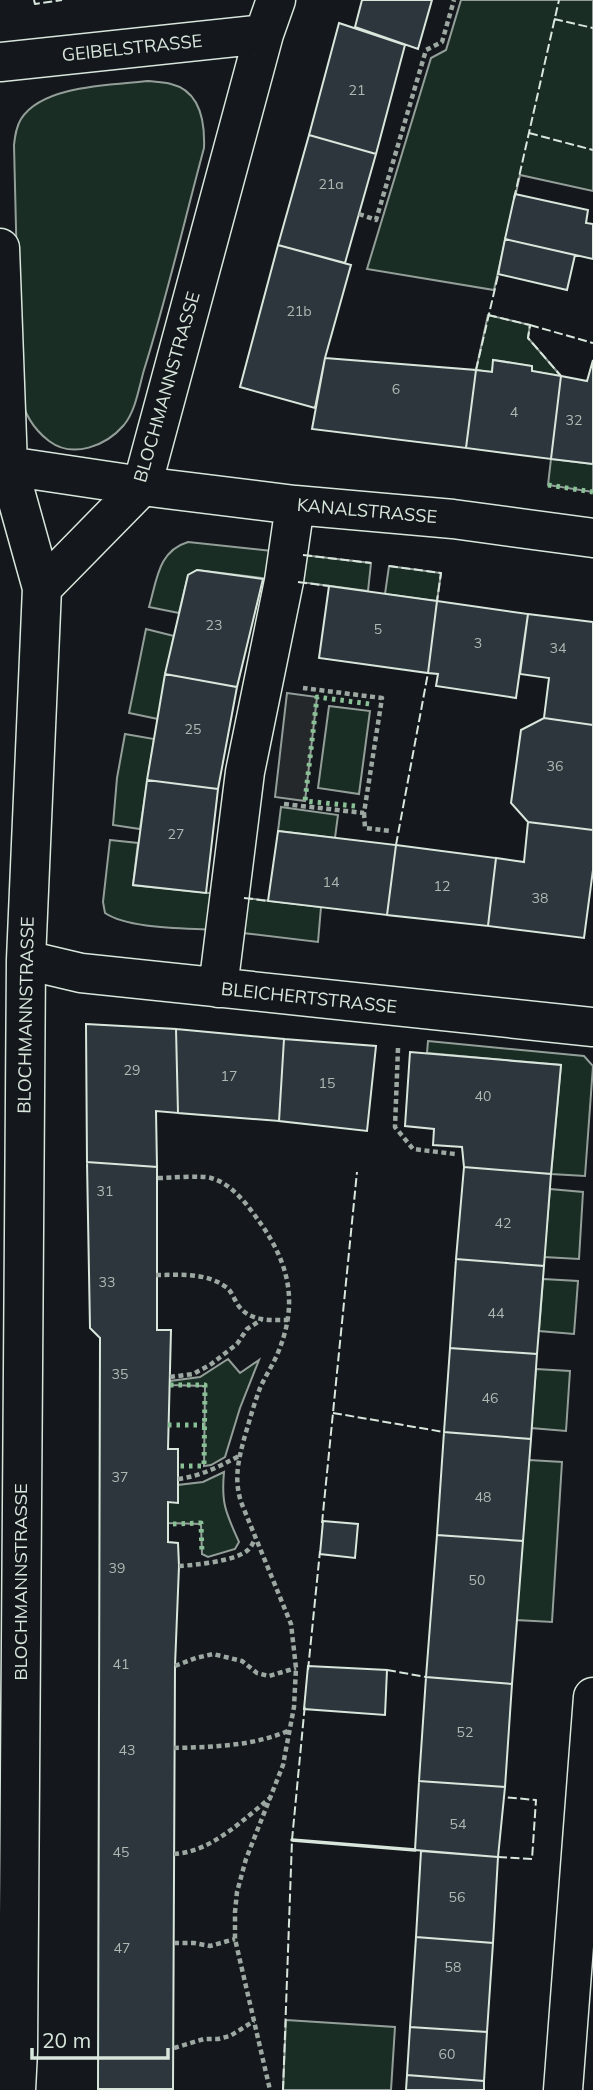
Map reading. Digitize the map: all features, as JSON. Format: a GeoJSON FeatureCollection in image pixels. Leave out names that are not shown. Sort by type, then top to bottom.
{"type":"FeatureCollection","features":[{"type":"Feature","properties":{"kind":"street","name":"GEIBELSTRASSE"},"geometry":{"type":"LineString","coordinates":[[0,62],[270,17]]}},
{"type":"Feature","properties":{"kind":"street","name":"BLOCHMANNSTRASSE"},"geometry":{"type":"LineString","coordinates":[[16,2090],[26,960],[42,588],[142,486],[270,17]]}},
{"type":"Feature","properties":{"kind":"street"},"geometry":{"type":"LineString","coordinates":[[0,248],[8,466],[42,588]]}},
{"type":"Feature","properties":{"kind":"street","name":"KANALSTRASSE"},"geometry":{"type":"LineString","coordinates":[[8,466],[295,505],[453,519],[593,538]]}},
{"type":"Feature","properties":{"kind":"street"},"geometry":{"type":"LineString","coordinates":[[218,988],[245,772],[284,580],[295,505]]}},
{"type":"Feature","properties":{"kind":"street","name":"BLEICHERTSTRASSE"},"geometry":{"type":"LineString","coordinates":[[26,960],[81,973],[593,1027]]}},
{"type":"Feature","properties":{"kind":"street"},"geometry":{"type":"LineString","coordinates":[[563,2090],[585,1914],[593,1697]]}},
{"type":"Feature","properties":{"kind":"path"},"geometry":{"type":"LineString","coordinates":[[359,214],[376,220],[426,50],[442,42],[454,0]]}},
{"type":"Feature","properties":{"kind":"path"},"geometry":{"type":"LineString","coordinates":[[263,683],[382,698],[364,813],[366,828],[390,831]]}},
{"type":"Feature","properties":{"kind":"path"},"geometry":{"type":"LineString","coordinates":[[242,800],[364,813]]}},
{"type":"Feature","properties":{"kind":"path"},"geometry":{"type":"LineString","coordinates":[[400,1007],[395,1127],[413,1149],[455,1154]]}},
{"type":"Feature","properties":{"kind":"path"},"geometry":{"type":"LineString","coordinates":[[158,1178],[210,1178],[228,1188],[247,1204],[268,1234],[282,1259],[290,1289],[288,1320],[277,1354],[260,1389],[239,1455],[236,1485],[291,1624],[296,1668],[291,1730],[283,1765],[246,1859],[237,1892],[235,1939],[270,2090]]}},
{"type":"Feature","properties":{"kind":"path"},"geometry":{"type":"LineString","coordinates":[[156,1275],[199,1275],[228,1287],[239,1307],[247,1315],[261,1320],[288,1320]]}},
{"type":"Feature","properties":{"kind":"path"},"geometry":{"type":"LineString","coordinates":[[170,1377],[192,1374],[210,1365],[237,1344],[247,1329],[261,1320]]}},
{"type":"Feature","properties":{"kind":"path"},"geometry":{"type":"LineString","coordinates":[[178,1479],[214,1470],[239,1455]]}},
{"type":"Feature","properties":{"kind":"path"},"geometry":{"type":"LineString","coordinates":[[179,1566],[215,1562],[240,1554],[248,1551],[256,1538]]}},
{"type":"Feature","properties":{"kind":"path"},"geometry":{"type":"LineString","coordinates":[[175,1667],[213,1654],[242,1661],[257,1672],[269,1676],[296,1668]]}},
{"type":"Feature","properties":{"kind":"path"},"geometry":{"type":"LineString","coordinates":[[174,1748],[210,1747],[274,1738],[291,1730]]}},
{"type":"Feature","properties":{"kind":"path"},"geometry":{"type":"LineString","coordinates":[[174,1854],[189,1853],[205,1846],[271,1797]]}},
{"type":"Feature","properties":{"kind":"path"},"geometry":{"type":"LineString","coordinates":[[174,1943],[210,1945],[235,1939]]}},
{"type":"Feature","properties":{"kind":"path"},"geometry":{"type":"LineString","coordinates":[[174,2048],[204,2039],[230,2036],[254,2021]]}},
{"type":"Feature","properties":{"kind":"green space"},"geometry":{"type":"Polygon","coordinates":[[[461,0],[593,0],[593,191],[520,175],[494,290],[367,269],[431,58],[446,50],[461,0]]]}},
{"type":"Feature","properties":{"kind":"green space"},"geometry":{"type":"Polygon","coordinates":[[[148,81],[171,84],[189,93],[202,118],[204,148],[131,412],[124,425],[108,439],[89,448],[68,449],[49,441],[38,431],[23,406],[20,392],[14,145],[16,132],[21,119],[45,99],[79,89],[148,81]]]}},
{"type":"Feature","properties":{"kind":"green space"},"geometry":{"type":"Polygon","coordinates":[[[488,315],[530,325],[528,338],[561,376],[532,371],[532,366],[494,360],[492,372],[476,370],[488,315]]]}},
{"type":"Feature","properties":{"kind":"green space"},"geometry":{"type":"Polygon","coordinates":[[[551,459],[593,464],[593,492],[548,485],[551,459]]]}},
{"type":"Feature","properties":{"kind":"green space"},"geometry":{"type":"Polygon","coordinates":[[[188,542],[281,552],[277,580],[197,570],[188,576],[179,613],[149,607],[165,559],[178,546],[188,542]]]}},
{"type":"Feature","properties":{"kind":"green space"},"geometry":{"type":"Polygon","coordinates":[[[303,555],[371,563],[368,591],[300,582],[303,555]]]}},
{"type":"Feature","properties":{"kind":"green space"},"geometry":{"type":"Polygon","coordinates":[[[389,566],[441,573],[437,601],[385,594],[389,566]]]}},
{"type":"Feature","properties":{"kind":"green space"},"geometry":{"type":"Polygon","coordinates":[[[146,629],[174,636],[158,719],[129,713],[146,629]]]}},
{"type":"Feature","properties":{"kind":"green space"},"geometry":{"type":"Polygon","coordinates":[[[329,706],[370,711],[359,794],[318,788],[329,706]]]}},
{"type":"Feature","properties":{"kind":"green space"},"geometry":{"type":"Polygon","coordinates":[[[125,734],[154,739],[140,829],[113,825],[117,778],[125,734]]]}},
{"type":"Feature","properties":{"kind":"green space"},"geometry":{"type":"Polygon","coordinates":[[[281,807],[338,815],[335,838],[278,831],[281,807]]]}},
{"type":"Feature","properties":{"kind":"green space"},"geometry":{"type":"Polygon","coordinates":[[[110,840],[138,843],[133,885],[218,894],[214,930],[142,925],[105,913],[103,902],[110,840]]]}},
{"type":"Feature","properties":{"kind":"green space"},"geometry":{"type":"Polygon","coordinates":[[[246,898],[321,907],[318,942],[243,933],[246,898]]]}},
{"type":"Feature","properties":{"kind":"green space"},"geometry":{"type":"Polygon","coordinates":[[[428,1041],[584,1056],[593,1066],[585,1176],[551,1174],[561,1065],[427,1053],[428,1041]]]}},
{"type":"Feature","properties":{"kind":"green space"},"geometry":{"type":"Polygon","coordinates":[[[550,1189],[583,1192],[579,1259],[544,1257],[550,1189]]]}},
{"type":"Feature","properties":{"kind":"green space"},"geometry":{"type":"Polygon","coordinates":[[[543,1279],[578,1281],[574,1334],[539,1331],[543,1279]]]}},
{"type":"Feature","properties":{"kind":"green space"},"geometry":{"type":"Polygon","coordinates":[[[228,1359],[240,1373],[259,1360],[225,1457],[204,1466],[205,1386],[170,1385],[170,1381],[200,1377],[228,1359]]]}},
{"type":"Feature","properties":{"kind":"green space"},"geometry":{"type":"Polygon","coordinates":[[[536,1369],[570,1371],[566,1431],[531,1428],[536,1369]]]}},
{"type":"Feature","properties":{"kind":"green space"},"geometry":{"type":"Polygon","coordinates":[[[529,1460],[562,1462],[552,1622],[516,1620],[529,1460]]]}},
{"type":"Feature","properties":{"kind":"green space"},"geometry":{"type":"Polygon","coordinates":[[[224,1472],[223,1492],[226,1508],[239,1542],[235,1549],[208,1557],[202,1554],[201,1524],[168,1523],[168,1502],[178,1502],[178,1485],[203,1482],[224,1472]]]}},
{"type":"Feature","properties":{"kind":"green space"},"geometry":{"type":"Polygon","coordinates":[[[286,2020],[395,2027],[391,2090],[283,2090],[286,2020]]]}},
{"type":"Feature","properties":{"kind":"shaded area"},"geometry":{"type":"Polygon","coordinates":[[[287,693],[317,697],[305,801],[275,797],[287,693]]]}},
{"type":"Feature","properties":{"kind":"building"},"geometry":{"type":"Polygon","coordinates":[[[362,0],[432,0],[418,49],[355,27],[362,0]]]}},
{"type":"Feature","properties":{"kind":"building"},"geometry":{"type":"Polygon","coordinates":[[[339,23],[405,45],[376,154],[309,135],[339,23]]]}},
{"type":"Feature","properties":{"kind":"building"},"geometry":{"type":"Polygon","coordinates":[[[309,135],[376,154],[345,263],[278,245],[309,135]]]}},
{"type":"Feature","properties":{"kind":"building"},"geometry":{"type":"Polygon","coordinates":[[[515,194],[588,210],[586,223],[593,224],[593,259],[505,239],[515,194]]]}},
{"type":"Feature","properties":{"kind":"building"},"geometry":{"type":"Polygon","coordinates":[[[505,239],[575,255],[567,290],[498,274],[505,239]]]}},
{"type":"Feature","properties":{"kind":"building"},"geometry":{"type":"Polygon","coordinates":[[[278,245],[351,265],[325,358],[315,408],[240,387],[278,245]]]}},
{"type":"Feature","properties":{"kind":"building"},"geometry":{"type":"Polygon","coordinates":[[[325,358],[476,370],[466,448],[312,429],[325,358]]]}},
{"type":"Feature","properties":{"kind":"building"},"geometry":{"type":"Polygon","coordinates":[[[493,360],[532,366],[532,371],[561,376],[551,459],[466,448],[476,370],[492,372],[493,360]]]}},
{"type":"Feature","properties":{"kind":"building"},"geometry":{"type":"Polygon","coordinates":[[[593,360],[593,464],[551,459],[561,376],[587,381],[593,360]]]}},
{"type":"Feature","properties":{"kind":"building"},"geometry":{"type":"Polygon","coordinates":[[[197,570],[263,579],[237,687],[165,674],[188,575],[197,570]]]}},
{"type":"Feature","properties":{"kind":"building"},"geometry":{"type":"Polygon","coordinates":[[[329,586],[437,601],[428,673],[319,658],[329,586]]]}},
{"type":"Feature","properties":{"kind":"building"},"geometry":{"type":"Polygon","coordinates":[[[437,601],[528,614],[516,698],[436,686],[438,674],[428,673],[437,601]]]}},
{"type":"Feature","properties":{"kind":"building"},"geometry":{"type":"Polygon","coordinates":[[[528,614],[593,622],[593,725],[544,718],[549,678],[520,674],[528,614]]]}},
{"type":"Feature","properties":{"kind":"building"},"geometry":{"type":"Polygon","coordinates":[[[165,674],[237,687],[218,789],[147,780],[165,674]]]}},
{"type":"Feature","properties":{"kind":"building"},"geometry":{"type":"Polygon","coordinates":[[[544,718],[593,725],[593,830],[528,822],[511,803],[521,730],[544,718]]]}},
{"type":"Feature","properties":{"kind":"building"},"geometry":{"type":"Polygon","coordinates":[[[147,780],[218,789],[206,893],[133,885],[147,780]]]}},
{"type":"Feature","properties":{"kind":"building"},"geometry":{"type":"Polygon","coordinates":[[[528,822],[593,830],[593,870],[584,938],[488,926],[496,858],[524,862],[528,822]]]}},
{"type":"Feature","properties":{"kind":"building"},"geometry":{"type":"Polygon","coordinates":[[[278,831],[396,845],[387,915],[268,901],[278,831]]]}},
{"type":"Feature","properties":{"kind":"building"},"geometry":{"type":"Polygon","coordinates":[[[396,845],[496,858],[488,926],[387,915],[396,845]]]}},
{"type":"Feature","properties":{"kind":"building"},"geometry":{"type":"Polygon","coordinates":[[[86,1024],[176,1029],[178,1113],[156,1111],[157,1167],[87,1162],[86,1024]]]}},
{"type":"Feature","properties":{"kind":"building"},"geometry":{"type":"Polygon","coordinates":[[[176,1029],[284,1039],[279,1121],[178,1113],[176,1029]]]}},
{"type":"Feature","properties":{"kind":"building"},"geometry":{"type":"Polygon","coordinates":[[[284,1039],[376,1046],[367,1131],[279,1121],[284,1039]]]}},
{"type":"Feature","properties":{"kind":"building"},"geometry":{"type":"Polygon","coordinates":[[[410,1052],[561,1065],[551,1174],[464,1167],[462,1147],[433,1145],[434,1129],[405,1126],[410,1052]]]}},
{"type":"Feature","properties":{"kind":"building"},"geometry":{"type":"Polygon","coordinates":[[[87,1162],[157,1167],[157,1330],[171,1330],[168,1449],[178,1449],[178,1503],[168,1502],[168,1542],[178,1543],[179,1566],[175,1666],[173,2089],[98,2089],[100,1338],[90,1328],[87,1162]]]}},
{"type":"Feature","properties":{"kind":"building"},"geometry":{"type":"Polygon","coordinates":[[[464,1167],[551,1174],[544,1266],[456,1259],[464,1167]]]}},
{"type":"Feature","properties":{"kind":"building"},"geometry":{"type":"Polygon","coordinates":[[[456,1259],[544,1266],[537,1354],[450,1348],[456,1259]]]}},
{"type":"Feature","properties":{"kind":"building"},"geometry":{"type":"Polygon","coordinates":[[[450,1348],[537,1354],[531,1439],[444,1432],[450,1348]]]}},
{"type":"Feature","properties":{"kind":"building"},"geometry":{"type":"Polygon","coordinates":[[[444,1432],[531,1439],[523,1541],[437,1535],[444,1432]]]}},
{"type":"Feature","properties":{"kind":"building"},"geometry":{"type":"Polygon","coordinates":[[[323,1521],[358,1524],[355,1558],[320,1554],[323,1521]]]}},
{"type":"Feature","properties":{"kind":"building"},"geometry":{"type":"Polygon","coordinates":[[[437,1535],[523,1541],[512,1684],[426,1677],[437,1535]]]}},
{"type":"Feature","properties":{"kind":"building"},"geometry":{"type":"Polygon","coordinates":[[[308,1666],[387,1670],[385,1715],[304,1709],[308,1666]]]}},
{"type":"Feature","properties":{"kind":"building"},"geometry":{"type":"Polygon","coordinates":[[[426,1677],[512,1684],[505,1787],[419,1781],[426,1677]]]}},
{"type":"Feature","properties":{"kind":"building"},"geometry":{"type":"Polygon","coordinates":[[[419,1781],[505,1787],[498,1857],[415,1850],[419,1781]]]}},
{"type":"Feature","properties":{"kind":"building"},"geometry":{"type":"Polygon","coordinates":[[[421,1851],[498,1857],[493,1943],[416,1937],[421,1851]]]}},
{"type":"Feature","properties":{"kind":"building"},"geometry":{"type":"Polygon","coordinates":[[[416,1937],[493,1943],[487,2032],[410,2027],[416,1937]]]}},
{"type":"Feature","properties":{"kind":"building"},"geometry":{"type":"Polygon","coordinates":[[[410,2027],[487,2032],[484,2081],[407,2075],[410,2027]]]}},
{"type":"Feature","properties":{"kind":"building"},"geometry":{"type":"Polygon","coordinates":[[[407,2075],[484,2081],[484,2090],[406,2090],[407,2075]]]}},
{"type":"Feature","properties":{"kind":"hedge"},"geometry":{"type":"LineString","coordinates":[[548,485],[593,492]]}},
{"type":"Feature","properties":{"kind":"hedge"},"geometry":{"type":"LineString","coordinates":[[355,806],[305,801],[317,697],[370,704]]}},
{"type":"Feature","properties":{"kind":"hedge"},"geometry":{"type":"LineString","coordinates":[[170,1385],[205,1385],[204,1466],[178,1466]]}},
{"type":"Feature","properties":{"kind":"hedge"},"geometry":{"type":"LineString","coordinates":[[168,1425],[204,1425]]}},
{"type":"Feature","properties":{"kind":"hedge"},"geometry":{"type":"LineString","coordinates":[[173,1524],[201,1523],[202,1554]]}},
{"type":"Feature","properties":{"kind":"fence"},"geometry":{"type":"LineString","coordinates":[[34,0],[35,4],[62,0]]}},
{"type":"Feature","properties":{"kind":"fence"},"geometry":{"type":"LineString","coordinates":[[514,199],[559,0]]}},
{"type":"Feature","properties":{"kind":"fence"},"geometry":{"type":"LineString","coordinates":[[554,19],[593,28]]}},
{"type":"Feature","properties":{"kind":"fence"},"geometry":{"type":"LineString","coordinates":[[529,133],[593,150]]}},
{"type":"Feature","properties":{"kind":"fence"},"geometry":{"type":"LineString","coordinates":[[476,370],[499,271]]}},
{"type":"Feature","properties":{"kind":"fence"},"geometry":{"type":"LineString","coordinates":[[488,315],[530,325],[528,338],[561,376]]}},
{"type":"Feature","properties":{"kind":"fence"},"geometry":{"type":"LineString","coordinates":[[530,325],[593,343]]}},
{"type":"Feature","properties":{"kind":"fence"},"geometry":{"type":"LineString","coordinates":[[303,555],[371,563]]}},
{"type":"Feature","properties":{"kind":"fence"},"geometry":{"type":"LineString","coordinates":[[389,566],[441,573],[437,601]]}},
{"type":"Feature","properties":{"kind":"fence"},"geometry":{"type":"LineString","coordinates":[[298,582],[329,586]]}},
{"type":"Feature","properties":{"kind":"fence"},"geometry":{"type":"LineString","coordinates":[[396,845],[428,673]]}},
{"type":"Feature","properties":{"kind":"fence"},"geometry":{"type":"LineString","coordinates":[[244,898],[268,901]]}},
{"type":"Feature","properties":{"kind":"fence"},"geometry":{"type":"LineString","coordinates":[[322,1523],[357,1172]]}},
{"type":"Feature","properties":{"kind":"fence"},"geometry":{"type":"LineString","coordinates":[[333,1413],[444,1432]]}},
{"type":"Feature","properties":{"kind":"fence"},"geometry":{"type":"LineString","coordinates":[[308,1670],[320,1551]]}},
{"type":"Feature","properties":{"kind":"fence"},"geometry":{"type":"LineString","coordinates":[[387,1670],[426,1677]]}},
{"type":"Feature","properties":{"kind":"fence"},"geometry":{"type":"LineString","coordinates":[[283,2090],[292,1840],[305,1704]]}},
{"type":"Feature","properties":{"kind":"fence"},"geometry":{"type":"LineString","coordinates":[[498,1857],[532,1859],[536,1800],[503,1797]]}},
{"type":"Feature","properties":{"kind":"wall"},"geometry":{"type":"LineString","coordinates":[[292,1840],[415,1850]]}}]}
